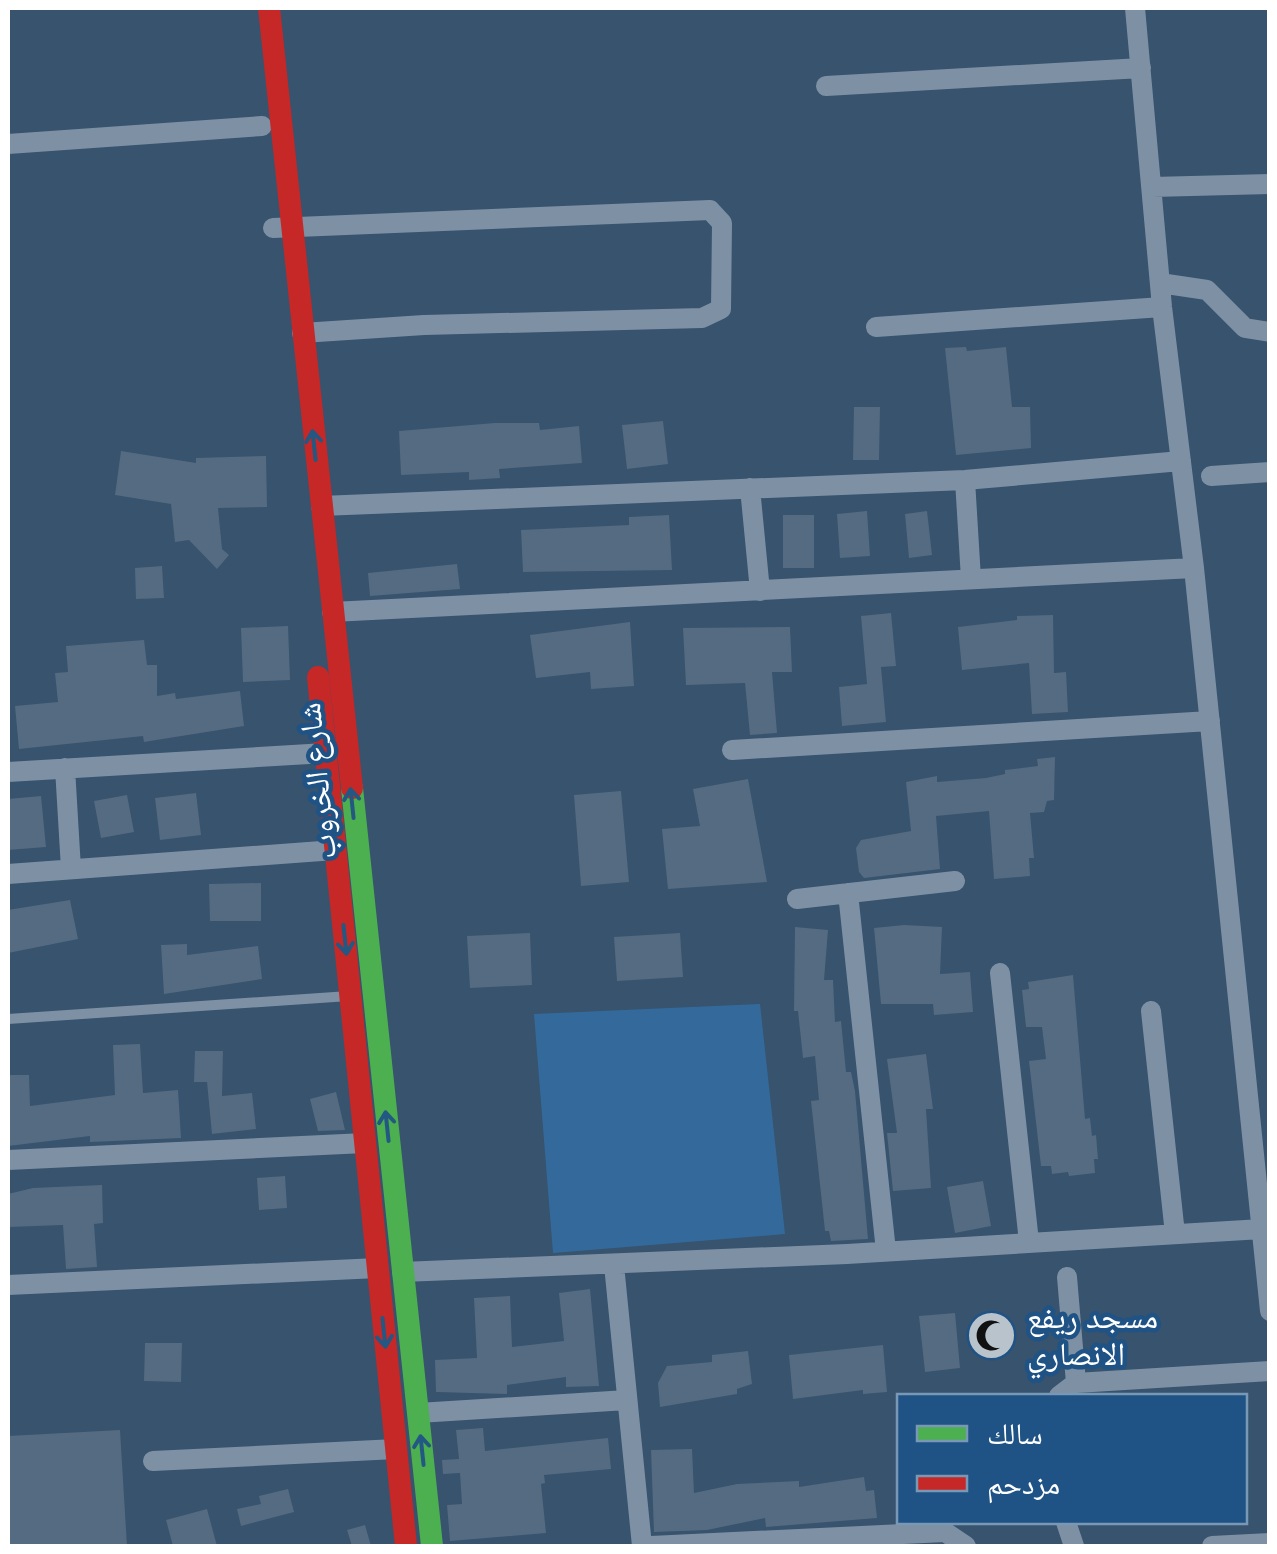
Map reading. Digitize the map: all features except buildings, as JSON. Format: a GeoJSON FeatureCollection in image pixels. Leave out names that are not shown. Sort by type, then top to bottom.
{"type":"FeatureCollection","features":[{"type":"Feature","properties":{"kind":"main road","name":"شارع الخروب"},"geometry":{"type":"LineString","coordinates":[[250,8],[262,126],[302,333],[432,1546]]}},
{"type":"Feature","properties":{"kind":"main road","name":"شارع الخروب"},"geometry":{"type":"LineString","coordinates":[[269,8],[282,229],[326,752],[406,1546]]}},
{"type":"Feature","properties":{"kind":"street"},"geometry":{"type":"LineString","coordinates":[[1135,8],[1162,307],[1194,568],[1270,1312]]}},
{"type":"Feature","properties":{"kind":"street"},"geometry":{"type":"LineString","coordinates":[[826,86],[1141,68]]}},
{"type":"Feature","properties":{"kind":"street"},"geometry":{"type":"LineString","coordinates":[[8,144],[262,126]]}},
{"type":"Feature","properties":{"kind":"street"},"geometry":{"type":"LineString","coordinates":[[1152,188],[1270,184]]}},
{"type":"Feature","properties":{"kind":"street"},"geometry":{"type":"LineString","coordinates":[[282,229],[710,210],[722,222],[721,310],[702,318],[424,324],[302,333]]}},
{"type":"Feature","properties":{"kind":"street"},"geometry":{"type":"LineString","coordinates":[[1160,283],[1207,290],[1245,328],[1270,332]]}},
{"type":"Feature","properties":{"kind":"street"},"geometry":{"type":"LineString","coordinates":[[876,327],[1162,307]]}},
{"type":"Feature","properties":{"kind":"street"},"geometry":{"type":"LineString","coordinates":[[320,506],[965,480],[1181,461]]}},
{"type":"Feature","properties":{"kind":"street"},"geometry":{"type":"LineString","coordinates":[[1211,476],[1270,472]]}},
{"type":"Feature","properties":{"kind":"street"},"geometry":{"type":"LineString","coordinates":[[965,480],[972,579]]}},
{"type":"Feature","properties":{"kind":"street"},"geometry":{"type":"LineString","coordinates":[[750,488],[760,590]]}},
{"type":"Feature","properties":{"kind":"street"},"geometry":{"type":"LineString","coordinates":[[332,612],[1194,568]]}},
{"type":"Feature","properties":{"kind":"street"},"geometry":{"type":"LineString","coordinates":[[732,750],[1210,721]]}},
{"type":"Feature","properties":{"kind":"street"},"geometry":{"type":"LineString","coordinates":[[8,772],[326,752]]}},
{"type":"Feature","properties":{"kind":"street"},"geometry":{"type":"LineString","coordinates":[[65,768],[71,870]]}},
{"type":"Feature","properties":{"kind":"street"},"geometry":{"type":"LineString","coordinates":[[8,874],[335,850]]}},
{"type":"Feature","properties":{"kind":"street"},"geometry":{"type":"LineString","coordinates":[[797,898],[955,881]]}},
{"type":"Feature","properties":{"kind":"street"},"geometry":{"type":"LineString","coordinates":[[848,893],[886,1251]]}},
{"type":"Feature","properties":{"kind":"street"},"geometry":{"type":"LineString","coordinates":[[1000,973],[1029,1242]]}},
{"type":"Feature","properties":{"kind":"street"},"geometry":{"type":"LineString","coordinates":[[1151,1010],[1174,1234]]}},
{"type":"Feature","properties":{"kind":"street"},"geometry":{"type":"LineString","coordinates":[[8,1160],[365,1143]]}},
{"type":"Feature","properties":{"kind":"street"},"geometry":{"type":"LineString","coordinates":[[402,1272],[886,1251],[1262,1229]]}},
{"type":"Feature","properties":{"kind":"street"},"geometry":{"type":"LineString","coordinates":[[614,1264],[642,1546]]}},
{"type":"Feature","properties":{"kind":"street"},"geometry":{"type":"LineString","coordinates":[[8,1285],[378,1268]]}},
{"type":"Feature","properties":{"kind":"street"},"geometry":{"type":"LineString","coordinates":[[1067,1277],[1076,1383]]}},
{"type":"Feature","properties":{"kind":"street"},"geometry":{"type":"LineString","coordinates":[[1062,1394],[1076,1383],[1270,1371]]}},
{"type":"Feature","properties":{"kind":"street"},"geometry":{"type":"LineString","coordinates":[[418,1413],[627,1400]]}},
{"type":"Feature","properties":{"kind":"street"},"geometry":{"type":"LineString","coordinates":[[154,1461],[396,1449]]}},
{"type":"Feature","properties":{"kind":"street"},"geometry":{"type":"LineString","coordinates":[[651,1546],[945,1532],[966,1546]]}},
{"type":"Feature","properties":{"kind":"street"},"geometry":{"type":"LineString","coordinates":[[1212,1546],[1270,1543]]}},
{"type":"Feature","properties":{"kind":"lane"},"geometry":{"type":"LineString","coordinates":[[8,1019],[350,996]]}},
{"type":"Feature","properties":{"kind":"shaded area"},"geometry":{"type":"Polygon","coordinates":[[[760,1004],[785,1234],[553,1253],[534,1014],[760,1004]]]}},
{"type":"Feature","properties":{"kind":"traffic: fast"},"geometry":{"type":"LineString","coordinates":[[352,788],[432,1546]]}},
{"type":"Feature","properties":{"kind":"traffic: jam"},"geometry":{"type":"LineString","coordinates":[[269,8],[352,788]]}},
{"type":"Feature","properties":{"kind":"traffic: jam"},"geometry":{"type":"LineString","coordinates":[[318,677],[406,1546]]}},
{"type":"Feature","properties":{"kind":"place","name":"مسجد ريفع الانصاري"},"geometry":{"type":"Point","coordinates":[992,1335]}}]}
